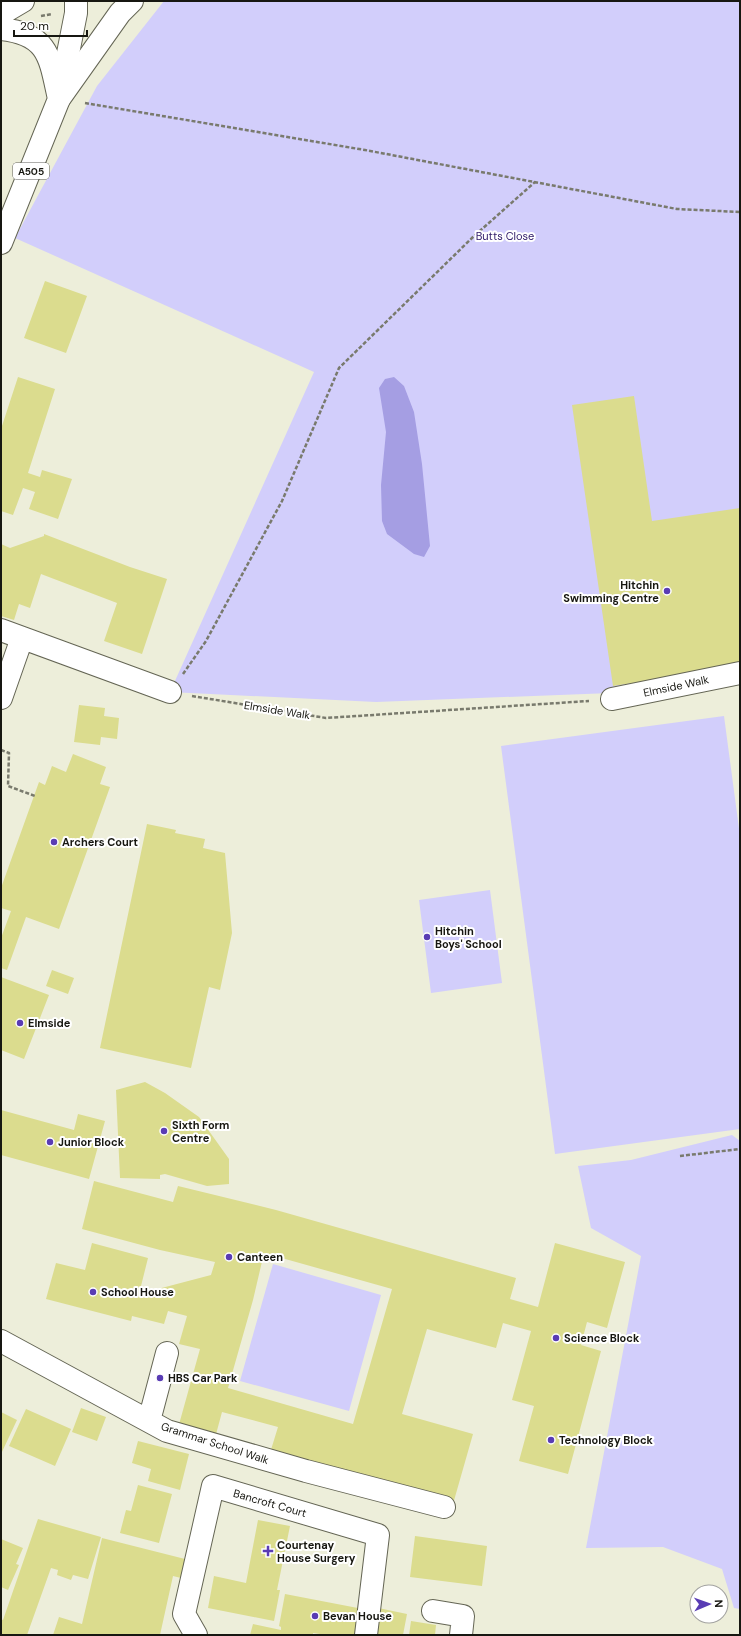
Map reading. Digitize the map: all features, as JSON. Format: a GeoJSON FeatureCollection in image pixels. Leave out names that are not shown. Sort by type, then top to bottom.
{"type":"FeatureCollection","features":[{"type":"Feature","properties":{"kind":"street"},"geometry":{"type":"LineString","coordinates":[[1,14],[23,1]]}},
{"type":"Feature","properties":{"kind":"street"},"geometry":{"type":"LineString","coordinates":[[59,99],[76,13],[76,1]]}},
{"type":"Feature","properties":{"kind":"street","name":"A505"},"geometry":{"type":"LineString","coordinates":[[1,244],[59,99],[120,14],[132,1]]}},
{"type":"Feature","properties":{"kind":"street"},"geometry":{"type":"LineString","coordinates":[[1,29],[25,33],[41,44],[50,60],[59,99]]}},
{"type":"Feature","properties":{"kind":"street"},"geometry":{"type":"LineString","coordinates":[[1,630],[170,692]]}},
{"type":"Feature","properties":{"kind":"street"},"geometry":{"type":"LineString","coordinates":[[1,698],[22,638]]}},
{"type":"Feature","properties":{"kind":"street","name":"Elmside Walk"},"geometry":{"type":"LineString","coordinates":[[612,699],[740,673]]}},
{"type":"Feature","properties":{"kind":"street","name":"Grammar School Walk"},"geometry":{"type":"LineString","coordinates":[[1,1341],[167,1431],[306,1472],[444,1507]]}},
{"type":"Feature","properties":{"kind":"street"},"geometry":{"type":"LineString","coordinates":[[149,1421],[167,1353]]}},
{"type":"Feature","properties":{"kind":"street","name":"Bancroft Court"},"geometry":{"type":"LineString","coordinates":[[196,1635],[184,1614],[214,1486],[378,1535],[366,1635]]}},
{"type":"Feature","properties":{"kind":"street"},"geometry":{"type":"LineString","coordinates":[[433,1611],[463,1616],[460,1635]]}},
{"type":"Feature","properties":{"kind":"path"},"geometry":{"type":"LineString","coordinates":[[59,99],[365,150],[677,209],[740,212]]}},
{"type":"Feature","properties":{"kind":"path"},"geometry":{"type":"LineString","coordinates":[[170,692],[206,641],[282,501],[339,368],[473,237],[535,182]]}},
{"type":"Feature","properties":{"kind":"path","name":"Elmside Walk"},"geometry":{"type":"LineString","coordinates":[[170,692],[326,718],[564,702]]}},
{"type":"Feature","properties":{"kind":"path"},"geometry":{"type":"LineString","coordinates":[[1,750],[9,753],[8,786],[35,796]]}},
{"type":"Feature","properties":{"kind":"path"},"geometry":{"type":"LineString","coordinates":[[680,1156],[740,1149]]}},
{"type":"Feature","properties":{"kind":"green space","name":"Butts Close"},"geometry":{"type":"Polygon","coordinates":[[[164,1],[740,1],[740,666],[611,693],[376,702],[170,692],[314,372],[15,238],[97,86],[164,1]]]}},
{"type":"Feature","properties":{"kind":"green space"},"geometry":{"type":"Polygon","coordinates":[[[724,716],[740,836],[740,1129],[555,1154],[501,746],[724,716]]]}},
{"type":"Feature","properties":{"kind":"green space"},"geometry":{"type":"Polygon","coordinates":[[[490,890],[502,983],[431,993],[419,900],[490,890]]]}},
{"type":"Feature","properties":{"kind":"green space"},"geometry":{"type":"Polygon","coordinates":[[[732,1135],[740,1141],[740,1609],[734,1608],[729,1592],[729,1584],[727,1584],[722,1569],[663,1547],[586,1548],[641,1256],[591,1228],[578,1166],[631,1160],[732,1135]]]}},
{"type":"Feature","properties":{"kind":"green space"},"geometry":{"type":"Polygon","coordinates":[[[273,1264],[381,1295],[349,1411],[240,1381],[273,1264]]]}},
{"type":"Feature","properties":{"kind":"shaded area"},"geometry":{"type":"Polygon","coordinates":[[[394,377],[404,386],[414,412],[422,464],[430,546],[424,557],[414,554],[387,534],[382,521],[381,485],[386,432],[379,388],[385,379],[394,377]]]}},
{"type":"Feature","properties":{"kind":"building"},"geometry":{"type":"Polygon","coordinates":[[[45,281],[87,296],[66,353],[24,338],[45,281]]]}},
{"type":"Feature","properties":{"kind":"building"},"geometry":{"type":"Polygon","coordinates":[[[18,377],[55,389],[28,473],[40,477],[42,470],[72,479],[58,519],[29,509],[35,492],[23,488],[13,515],[1,511],[1,429],[18,377]]]}},
{"type":"Feature","properties":{"kind":"building","name":"Hitchin Swimming Centre"},"geometry":{"type":"Polygon","coordinates":[[[634,396],[652,521],[740,508],[740,667],[613,686],[572,405],[634,396]]]}},
{"type":"Feature","properties":{"kind":"building"},"geometry":{"type":"Polygon","coordinates":[[[44,534],[130,567],[167,579],[142,654],[104,641],[117,603],[41,574],[30,608],[19,604],[14,620],[1,616],[1,544],[10,548],[44,536],[44,534]]]}},
{"type":"Feature","properties":{"kind":"building"},"geometry":{"type":"Polygon","coordinates":[[[79,705],[105,708],[104,716],[119,718],[117,739],[101,737],[100,745],[74,742],[79,705]]]}},
{"type":"Feature","properties":{"kind":"building","name":"Archers Court"},"geometry":{"type":"Polygon","coordinates":[[[73,754],[106,767],[100,784],[110,787],[59,929],[26,917],[7,970],[1,968],[1,938],[11,911],[1,908],[1,888],[39,782],[45,785],[52,766],[66,772],[73,754]]]}},
{"type":"Feature","properties":{"kind":"building"},"geometry":{"type":"Polygon","coordinates":[[[147,824],[176,830],[175,833],[205,839],[203,848],[225,853],[232,933],[220,990],[209,987],[191,1068],[100,1048],[147,824]]]}},
{"type":"Feature","properties":{"kind":"building"},"geometry":{"type":"Polygon","coordinates":[[[52,970],[74,978],[68,994],[46,986],[52,970]]]}},
{"type":"Feature","properties":{"kind":"building","name":"Elmside"},"geometry":{"type":"Polygon","coordinates":[[[1,977],[49,995],[24,1059],[1,1050],[1,977]]]}},
{"type":"Feature","properties":{"kind":"building","name":"Sixth Form Centre"},"geometry":{"type":"Polygon","coordinates":[[[145,1082],[165,1093],[199,1117],[229,1159],[229,1184],[207,1186],[165,1174],[160,1175],[160,1179],[120,1178],[116,1090],[145,1082]]]}},
{"type":"Feature","properties":{"kind":"building","name":"Junior Block"},"geometry":{"type":"Polygon","coordinates":[[[1,1110],[74,1130],[78,1114],[105,1121],[89,1179],[1,1155],[1,1110]]]}},
{"type":"Feature","properties":{"kind":"building"},"geometry":{"type":"Polygon","coordinates":[[[94,1181],[173,1202],[178,1186],[276,1210],[516,1278],[510,1299],[538,1307],[555,1243],[625,1262],[607,1328],[587,1322],[581,1345],[601,1351],[568,1474],[519,1461],[534,1406],[512,1400],[531,1331],[503,1323],[496,1348],[427,1329],[402,1414],[473,1434],[453,1504],[270,1453],[278,1427],[222,1412],[215,1438],[178,1428],[200,1349],[179,1344],[187,1316],[168,1311],[164,1324],[132,1316],[131,1321],[46,1299],[56,1263],[85,1270],[92,1243],[148,1258],[141,1286],[154,1290],[211,1275],[215,1262],[160,1250],[82,1229],[94,1181]],[[264,1253],[253,1300],[228,1388],[353,1424],[392,1289],[264,1253]]]}},
{"type":"Feature","properties":{"kind":"building"},"geometry":{"type":"Polygon","coordinates":[[[81,1408],[106,1417],[97,1441],[72,1432],[81,1408]]]}},
{"type":"Feature","properties":{"kind":"building"},"geometry":{"type":"Polygon","coordinates":[[[26,1409],[71,1429],[55,1466],[9,1446],[26,1409]]]}},
{"type":"Feature","properties":{"kind":"building"},"geometry":{"type":"Polygon","coordinates":[[[1,1412],[17,1420],[1,1454],[1,1412]]]}},
{"type":"Feature","properties":{"kind":"building"},"geometry":{"type":"Polygon","coordinates":[[[138,1441],[189,1454],[180,1490],[148,1481],[151,1469],[132,1463],[138,1441]]]}},
{"type":"Feature","properties":{"kind":"building"},"geometry":{"type":"Polygon","coordinates":[[[138,1485],[172,1494],[159,1543],[120,1533],[126,1510],[131,1511],[138,1485]]]}},
{"type":"Feature","properties":{"kind":"building"},"geometry":{"type":"Polygon","coordinates":[[[38,1519],[101,1537],[88,1579],[73,1575],[71,1580],[57,1575],[58,1570],[51,1568],[27,1635],[1,1635],[1,1619],[3,1620],[38,1519]]]}},
{"type":"Feature","properties":{"kind":"building","name":"Courtenay House Surgery"},"geometry":{"type":"Polygon","coordinates":[[[258,1520],[290,1526],[277,1590],[280,1590],[274,1621],[208,1608],[214,1576],[246,1583],[258,1520]]]}},
{"type":"Feature","properties":{"kind":"building"},"geometry":{"type":"Polygon","coordinates":[[[415,1536],[487,1546],[482,1586],[410,1577],[415,1536]]]}},
{"type":"Feature","properties":{"kind":"building"},"geometry":{"type":"Polygon","coordinates":[[[102,1538],[189,1560],[185,1579],[173,1576],[160,1635],[53,1635],[59,1617],[82,1624],[102,1538]]]}},
{"type":"Feature","properties":{"kind":"building"},"geometry":{"type":"Polygon","coordinates":[[[1,1539],[23,1548],[16,1564],[19,1565],[8,1590],[1,1587],[1,1539]]]}},
{"type":"Feature","properties":{"kind":"building"},"geometry":{"type":"Polygon","coordinates":[[[285,1594],[363,1609],[364,1605],[407,1614],[403,1635],[326,1635],[313,1633],[313,1635],[250,1635],[253,1624],[281,1630],[281,1627],[279,1626],[285,1594]]]}},
{"type":"Feature","properties":{"kind":"building"},"geometry":{"type":"Polygon","coordinates":[[[411,1621],[436,1625],[435,1635],[409,1635],[411,1621]]]}},
{"type":"Feature","properties":{"kind":"place","name":"Hitchin Swimming Centre"},"geometry":{"type":"Point","coordinates":[667,591]}},
{"type":"Feature","properties":{"kind":"place","name":"Archers Court"},"geometry":{"type":"Point","coordinates":[54,842]}},
{"type":"Feature","properties":{"kind":"place","name":"Hitchin Boys' School"},"geometry":{"type":"Point","coordinates":[427,937]}},
{"type":"Feature","properties":{"kind":"place","name":"Elmside"},"geometry":{"type":"Point","coordinates":[20,1023]}},
{"type":"Feature","properties":{"kind":"place","name":"Sixth Form Centre"},"geometry":{"type":"Point","coordinates":[164,1131]}},
{"type":"Feature","properties":{"kind":"place","name":"Junior Block"},"geometry":{"type":"Point","coordinates":[50,1142]}},
{"type":"Feature","properties":{"kind":"place","name":"Canteen"},"geometry":{"type":"Point","coordinates":[229,1257]}},
{"type":"Feature","properties":{"kind":"place","name":"School House"},"geometry":{"type":"Point","coordinates":[93,1292]}},
{"type":"Feature","properties":{"kind":"place","name":"Science Block"},"geometry":{"type":"Point","coordinates":[556,1338]}},
{"type":"Feature","properties":{"kind":"place","name":"HBS Car Park"},"geometry":{"type":"Point","coordinates":[160,1378]}},
{"type":"Feature","properties":{"kind":"place","name":"Technology Block"},"geometry":{"type":"Point","coordinates":[551,1440]}},
{"type":"Feature","properties":{"kind":"place","name":"Courtenay House Surgery"},"geometry":{"type":"Point","coordinates":[268,1551]}},
{"type":"Feature","properties":{"kind":"place","name":"Bevan House"},"geometry":{"type":"Point","coordinates":[315,1616]}}]}
